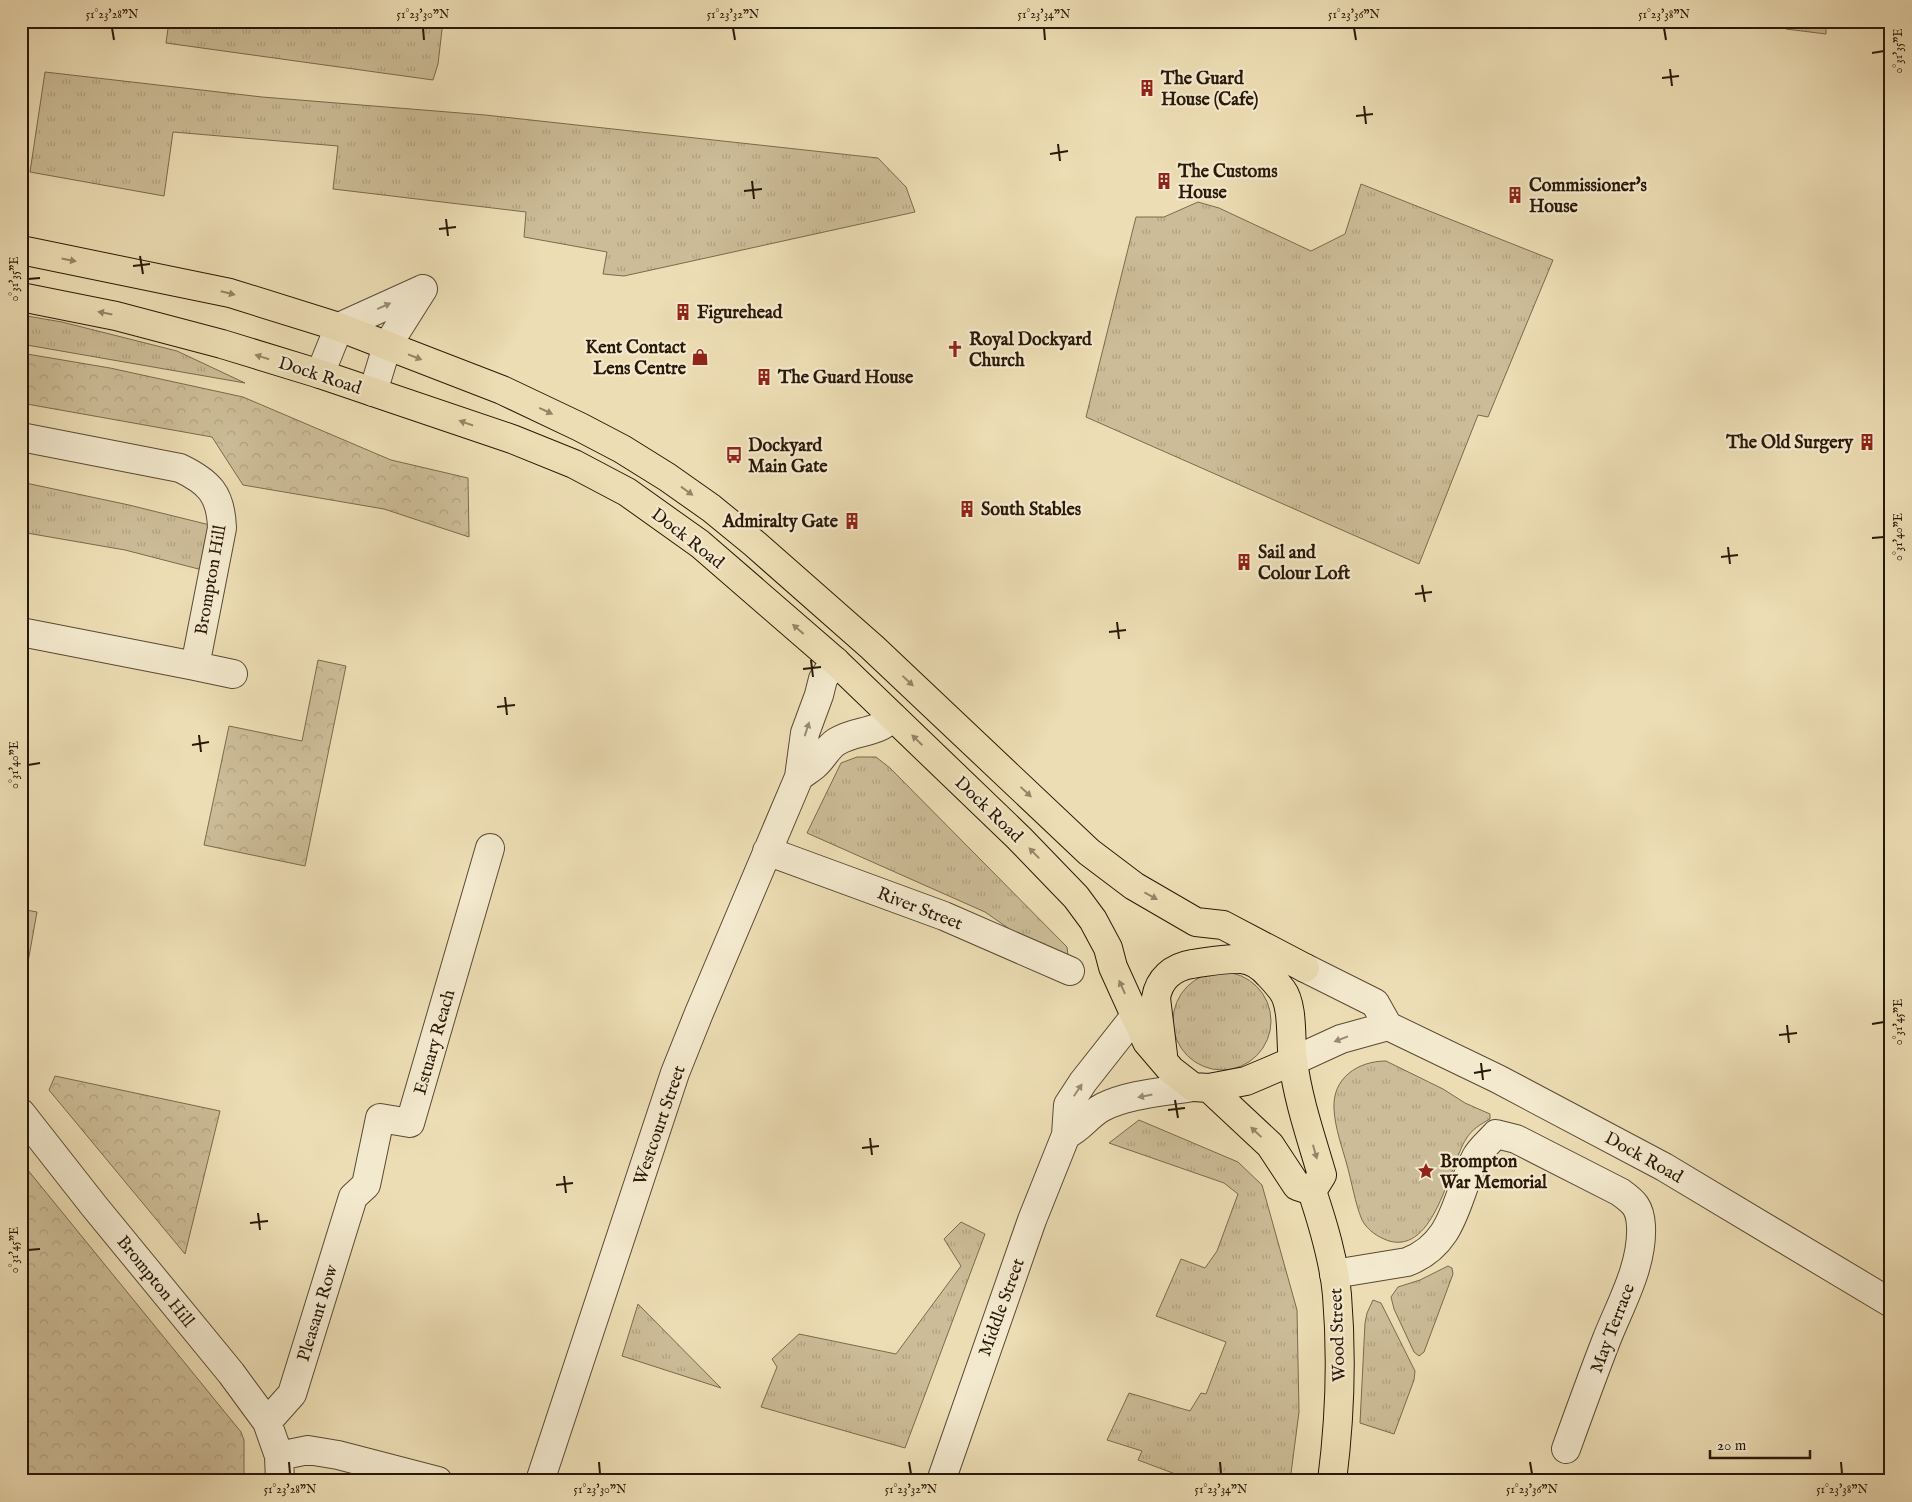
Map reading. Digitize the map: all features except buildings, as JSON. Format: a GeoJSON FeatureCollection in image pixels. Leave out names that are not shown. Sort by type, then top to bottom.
{"type":"FeatureCollection","features":[{"type":"Feature","properties":{"kind":"main road","name":"Dock Road"},"geometry":{"type":"LineString","coordinates":[[21,250],[230,293],[339,327],[502,390],[622,449],[667,477],[755,544],[872,647],[1088,852],[1134,886],[1196,922],[1207,936],[1251,963]]}},
{"type":"Feature","properties":{"kind":"main road","name":"Dock Road"},"geometry":{"type":"LineString","coordinates":[[21,297],[116,316],[222,344],[320,374],[512,439],[574,464],[627,492],[700,544],[835,661],[1019,838],[1076,897],[1093,920],[1108,948],[1113,967],[1147,1042],[1163,1058]]}},
{"type":"Feature","properties":{"kind":"main road","name":"Dock Road"},"geometry":{"type":"LineString","coordinates":[[1196,922],[1223,925],[1305,968]]}},
{"type":"Feature","properties":{"kind":"main road"},"geometry":{"type":"LineString","coordinates":[[1251,963],[1283,991],[1289,1013],[1293,1061],[1303,1110],[1322,1175],[1312,1191],[1297,1186],[1270,1145],[1201,1088],[1171,1070],[1163,1058],[1156,998],[1157,989],[1162,980],[1176,969],[1185,965],[1251,963],[1305,968]]}},
{"type":"Feature","properties":{"kind":"main road"},"geometry":{"type":"LineString","coordinates":[[1201,1088],[1246,1081],[1293,1061]]}},
{"type":"Feature","properties":{"kind":"main road","name":"Wood Street"},"geometry":{"type":"LineString","coordinates":[[1312,1191],[1325,1234],[1337,1294],[1339,1384],[1337,1439],[1332,1481]]}},
{"type":"Feature","properties":{"kind":"street"},"geometry":{"type":"LineString","coordinates":[[320,374],[339,327],[423,289],[387,346],[373,392]]}},
{"type":"Feature","properties":{"kind":"street","name":"Brompton Hill"},"geometry":{"type":"LineString","coordinates":[[21,437],[180,468],[201,478],[214,493],[222,513],[222,535],[195,666]]}},
{"type":"Feature","properties":{"kind":"street"},"geometry":{"type":"LineString","coordinates":[[21,632],[233,674]]}},
{"type":"Feature","properties":{"kind":"street","name":"Westcourt Street"},"geometry":{"type":"LineString","coordinates":[[540,1481],[675,1073],[799,777],[805,733],[820,695],[823,679],[835,661]]}},
{"type":"Feature","properties":{"kind":"street","name":"Westcourt Street"},"geometry":{"type":"LineString","coordinates":[[799,777],[816,764],[837,741],[847,736],[882,727],[893,717]]}},
{"type":"Feature","properties":{"kind":"street","name":"Estuary Reach"},"geometry":{"type":"LineString","coordinates":[[353,1197],[366,1185],[380,1118],[410,1123],[490,848]]}},
{"type":"Feature","properties":{"kind":"street","name":"River Street"},"geometry":{"type":"LineString","coordinates":[[767,851],[944,916],[1070,971]]}},
{"type":"Feature","properties":{"kind":"street","name":"Dock Road"},"geometry":{"type":"LineString","coordinates":[[1305,968],[1375,1003],[1388,1026],[1498,1079],[1664,1167],[1891,1303]]}},
{"type":"Feature","properties":{"kind":"street","name":"Middle Street"},"geometry":{"type":"LineString","coordinates":[[941,1481],[1032,1220],[1066,1135],[1068,1105],[1083,1082],[1135,1016]]}},
{"type":"Feature","properties":{"kind":"street"},"geometry":{"type":"LineString","coordinates":[[1293,1061],[1341,1039],[1388,1026]]}},
{"type":"Feature","properties":{"kind":"street"},"geometry":{"type":"LineString","coordinates":[[1066,1135],[1076,1130],[1094,1112],[1106,1106],[1142,1096],[1201,1088]]}},
{"type":"Feature","properties":{"kind":"street","name":"Brompton Hill"},"geometry":{"type":"LineString","coordinates":[[21,1113],[94,1206],[231,1373],[267,1422],[280,1468]]}},
{"type":"Feature","properties":{"kind":"street","name":"May Terrace"},"geometry":{"type":"LineString","coordinates":[[1334,1274],[1407,1262],[1417,1258],[1436,1244],[1449,1225],[1477,1155],[1496,1134],[1516,1139],[1620,1192],[1636,1204],[1641,1227],[1637,1262],[1566,1449]]}},
{"type":"Feature","properties":{"kind":"street","name":"Pleasant Row"},"geometry":{"type":"LineString","coordinates":[[267,1422],[292,1394],[353,1197]]}},
{"type":"Feature","properties":{"kind":"street"},"geometry":{"type":"LineString","coordinates":[[280,1468],[308,1450],[338,1455],[438,1481]]}},
{"type":"Feature","properties":{"kind":"green space"},"geometry":{"type":"Polygon","coordinates":[[[169,21],[443,21],[438,64],[433,80],[166,43],[169,21]]]}},
{"type":"Feature","properties":{"kind":"green space"},"geometry":{"type":"Polygon","coordinates":[[[1786,21],[1826,21],[1826,34],[1786,29],[1786,21]]]}},
{"type":"Feature","properties":{"kind":"green space"},"geometry":{"type":"Polygon","coordinates":[[[45,72],[262,97],[485,115],[878,158],[906,187],[915,212],[624,276],[603,274],[607,252],[524,237],[526,212],[333,189],[338,146],[173,132],[164,196],[30,172],[45,72]]]}},
{"type":"Feature","properties":{"kind":"green space"},"geometry":{"type":"Polygon","coordinates":[[[1361,184],[1553,260],[1488,417],[1478,415],[1419,564],[1086,417],[1136,217],[1164,217],[1198,202],[1219,208],[1311,251],[1345,234],[1361,184]]]}},
{"type":"Feature","properties":{"kind":"green space"},"geometry":{"type":"Polygon","coordinates":[[[21,315],[62,322],[177,351],[245,383],[21,344],[21,315]]]}},
{"type":"Feature","properties":{"kind":"green space"},"geometry":{"type":"Polygon","coordinates":[[[21,353],[110,368],[243,397],[391,460],[468,478],[469,537],[384,509],[243,485],[212,437],[21,403],[21,353]]]}},
{"type":"Feature","properties":{"kind":"green space"},"geometry":{"type":"Polygon","coordinates":[[[21,482],[129,505],[222,528],[214,573],[125,550],[21,532],[21,482]]]}},
{"type":"Feature","properties":{"kind":"green space"},"geometry":{"type":"Polygon","coordinates":[[[318,660],[346,666],[305,866],[204,845],[229,726],[302,741],[318,660]]]}},
{"type":"Feature","properties":{"kind":"green space"},"geometry":{"type":"Polygon","coordinates":[[[857,757],[876,757],[890,768],[1067,947],[1070,971],[985,912],[807,833],[841,763],[857,757]]]}},
{"type":"Feature","properties":{"kind":"green space"},"geometry":{"type":"Polygon","coordinates":[[[21,909],[37,912],[21,1001],[21,909]]]}},
{"type":"Feature","properties":{"kind":"green space"},"geometry":{"type":"Polygon","coordinates":[[[1222,972],[1241,976],[1257,986],[1267,1002],[1271,1021],[1267,1040],[1257,1056],[1241,1066],[1222,1070],[1203,1066],[1187,1056],[1177,1040],[1173,1021],[1177,1002],[1187,986],[1203,976],[1222,972]]]}},
{"type":"Feature","properties":{"kind":"green space"},"geometry":{"type":"Polygon","coordinates":[[[1386,1061],[1443,1089],[1465,1103],[1490,1114],[1490,1119],[1468,1135],[1429,1222],[1418,1234],[1405,1241],[1389,1241],[1381,1238],[1364,1224],[1357,1207],[1339,1137],[1334,1109],[1337,1088],[1349,1073],[1366,1064],[1386,1061]]]}},
{"type":"Feature","properties":{"kind":"green space"},"geometry":{"type":"Polygon","coordinates":[[[55,1076],[220,1111],[185,1254],[49,1090],[55,1076]]]}},
{"type":"Feature","properties":{"kind":"green space"},"geometry":{"type":"Polygon","coordinates":[[[1139,1120],[1238,1162],[1262,1185],[1297,1310],[1299,1412],[1290,1481],[1176,1481],[1178,1475],[1138,1460],[1142,1451],[1107,1440],[1129,1393],[1190,1411],[1201,1393],[1206,1394],[1226,1342],[1156,1316],[1181,1259],[1205,1268],[1217,1251],[1238,1194],[1224,1183],[1109,1143],[1139,1120]]]}},
{"type":"Feature","properties":{"kind":"green space"},"geometry":{"type":"Polygon","coordinates":[[[27,1169],[241,1432],[244,1440],[244,1481],[21,1481],[21,1173],[27,1169]]]}},
{"type":"Feature","properties":{"kind":"green space"},"geometry":{"type":"Polygon","coordinates":[[[961,1222],[985,1234],[905,1448],[761,1407],[777,1367],[772,1359],[799,1334],[896,1354],[961,1266],[944,1239],[961,1222]]]}},
{"type":"Feature","properties":{"kind":"green space"},"geometry":{"type":"Polygon","coordinates":[[[1448,1266],[1452,1268],[1453,1274],[1424,1352],[1419,1356],[1414,1352],[1394,1309],[1391,1297],[1398,1287],[1420,1280],[1448,1266]]]}},
{"type":"Feature","properties":{"kind":"green space"},"geometry":{"type":"Polygon","coordinates":[[[1373,1300],[1381,1303],[1415,1371],[1414,1380],[1394,1434],[1360,1423],[1365,1323],[1373,1300]]]}},
{"type":"Feature","properties":{"kind":"green space"},"geometry":{"type":"Polygon","coordinates":[[[638,1304],[721,1388],[622,1356],[638,1304]]]}},
{"type":"Feature","properties":{"kind":"place","name":"The Guard House (Cafe)"},"geometry":{"type":"Point","coordinates":[1147,88]}},
{"type":"Feature","properties":{"kind":"place","name":"The Customs House"},"geometry":{"type":"Point","coordinates":[1164,181]}},
{"type":"Feature","properties":{"kind":"place","name":"Commissioner's House"},"geometry":{"type":"Point","coordinates":[1515,195]}},
{"type":"Feature","properties":{"kind":"place","name":"Figurehead"},"geometry":{"type":"Point","coordinates":[683,312]}},
{"type":"Feature","properties":{"kind":"place","name":"Royal Dockyard Church"},"geometry":{"type":"Point","coordinates":[955,349]}},
{"type":"Feature","properties":{"kind":"place","name":"Kent Contact Lens Centre"},"geometry":{"type":"Point","coordinates":[700,357]}},
{"type":"Feature","properties":{"kind":"place","name":"The Guard House"},"geometry":{"type":"Point","coordinates":[764,377]}},
{"type":"Feature","properties":{"kind":"place","name":"The Old Surgery"},"geometry":{"type":"Point","coordinates":[1867,442]}},
{"type":"Feature","properties":{"kind":"place","name":"Dockyard Main Gate"},"geometry":{"type":"Point","coordinates":[734,455]}},
{"type":"Feature","properties":{"kind":"place","name":"South Stables"},"geometry":{"type":"Point","coordinates":[967,509]}},
{"type":"Feature","properties":{"kind":"place","name":"Admiralty Gate"},"geometry":{"type":"Point","coordinates":[852,521]}},
{"type":"Feature","properties":{"kind":"place","name":"Sail and Colour Loft"},"geometry":{"type":"Point","coordinates":[1244,562]}},
{"type":"Feature","properties":{"kind":"place","name":"Brompton War Memorial"},"geometry":{"type":"Point","coordinates":[1426,1171]}}]}
